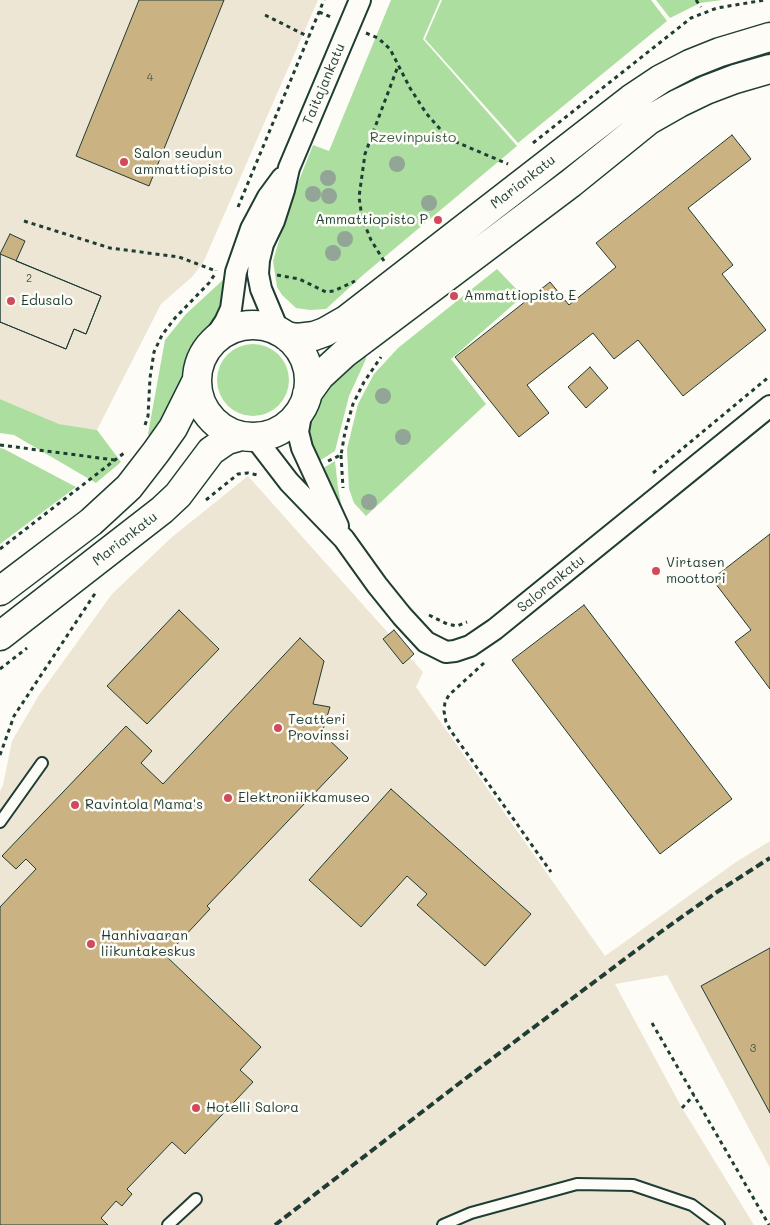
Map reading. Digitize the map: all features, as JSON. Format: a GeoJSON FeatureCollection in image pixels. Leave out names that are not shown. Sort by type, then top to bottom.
{"type":"FeatureCollection","features":[{"type":"Feature","properties":{"kind":"main road","name":"Mariankatu"},"geometry":{"type":"LineString","coordinates":[[282,334],[297,338],[314,336],[346,320],[631,99],[661,79],[690,64],[720,52],[770,37]]}},
{"type":"Feature","properties":{"kind":"main road","name":"Mariankatu"},"geometry":{"type":"LineString","coordinates":[[305,402],[320,376],[345,353],[571,182],[649,120],[706,90],[770,69]]}},
{"type":"Feature","properties":{"kind":"main road"},"geometry":{"type":"LineString","coordinates":[[0,592],[91,522],[129,487],[173,428],[196,382],[200,363],[209,346],[224,333],[242,326],[255,325],[267,327],[282,334],[299,349],[306,363],[309,378],[305,402],[292,421],[280,431],[265,436],[245,437],[221,428],[210,418],[200,401],[196,382]]}},
{"type":"Feature","properties":{"kind":"main road","name":"Mariankatu"},"geometry":{"type":"LineString","coordinates":[[0,636],[162,510],[178,495],[204,459],[216,448],[227,440],[245,437]]}},
{"type":"Feature","properties":{"kind":"street","name":"Taitajankatu"},"geometry":{"type":"LineString","coordinates":[[282,334],[263,294],[258,274],[259,260],[263,244],[276,213],[289,168],[360,0]]}},
{"type":"Feature","properties":{"kind":"street","name":"Taitajankatu"},"geometry":{"type":"LineString","coordinates":[[209,346],[225,322],[230,309],[236,272],[251,229],[268,197],[289,168]]}},
{"type":"Feature","properties":{"kind":"street","name":"Salorankatu"},"geometry":{"type":"LineString","coordinates":[[305,402],[298,432],[302,448],[344,539]]}},
{"type":"Feature","properties":{"kind":"street","name":"Salorankatu"},"geometry":{"type":"LineString","coordinates":[[245,437],[259,444],[289,482],[344,539],[402,616],[426,642],[446,652],[470,646],[495,629],[770,406]]}},
{"type":"Feature","properties":{"kind":"lane"},"geometry":{"type":"LineString","coordinates":[[0,822],[42,762]]}},
{"type":"Feature","properties":{"kind":"lane"},"geometry":{"type":"LineString","coordinates":[[443,1225],[471,1213],[577,1184],[633,1185],[692,1206],[719,1225]]}},
{"type":"Feature","properties":{"kind":"lane"},"geometry":{"type":"LineString","coordinates":[[168,1225],[196,1199]]}},
{"type":"Feature","properties":{"kind":"path"},"geometry":{"type":"LineString","coordinates":[[235,214],[324,0]]}},
{"type":"Feature","properties":{"kind":"path"},"geometry":{"type":"LineString","coordinates":[[696,0],[701,7]]}},
{"type":"Feature","properties":{"kind":"path"},"geometry":{"type":"LineString","coordinates":[[528,147],[691,18],[718,8],[765,0]]}},
{"type":"Feature","properties":{"kind":"path"},"geometry":{"type":"LineString","coordinates":[[319,12],[378,38],[390,49],[426,113],[449,139],[508,164]]}},
{"type":"Feature","properties":{"kind":"path"},"geometry":{"type":"LineString","coordinates":[[266,15],[309,37]]}},
{"type":"Feature","properties":{"kind":"path"},"geometry":{"type":"LineString","coordinates":[[377,267],[384,261],[368,233],[362,218],[358,197],[365,154],[398,66]]}},
{"type":"Feature","properties":{"kind":"path"},"geometry":{"type":"LineString","coordinates":[[500,170],[515,158]]}},
{"type":"Feature","properties":{"kind":"path"},"geometry":{"type":"LineString","coordinates":[[24,221],[110,248],[179,256],[216,271],[236,272]]}},
{"type":"Feature","properties":{"kind":"path"},"geometry":{"type":"LineString","coordinates":[[142,432],[148,416],[150,378],[154,352],[162,334],[174,318],[209,283],[218,264]]}},
{"type":"Feature","properties":{"kind":"path"},"geometry":{"type":"LineString","coordinates":[[258,274],[299,279],[326,292],[334,291],[361,278]]}},
{"type":"Feature","properties":{"kind":"path"},"geometry":{"type":"LineString","coordinates":[[344,496],[341,455],[353,404],[364,382],[386,351]]}},
{"type":"Feature","properties":{"kind":"path"},"geometry":{"type":"LineString","coordinates":[[0,445],[115,461]]}},
{"type":"Feature","properties":{"kind":"path"},"geometry":{"type":"LineString","coordinates":[[0,550],[127,450]]}},
{"type":"Feature","properties":{"kind":"path"},"geometry":{"type":"LineString","coordinates":[[311,470],[341,455]]}},
{"type":"Feature","properties":{"kind":"path"},"geometry":{"type":"LineString","coordinates":[[201,503],[238,474],[257,474],[277,488],[289,482]]}},
{"type":"Feature","properties":{"kind":"path"},"geometry":{"type":"LineString","coordinates":[[0,755],[14,716],[97,591]]}},
{"type":"Feature","properties":{"kind":"path"},"geometry":{"type":"LineString","coordinates":[[424,611],[442,622],[457,626],[482,612],[495,629]]}},
{"type":"Feature","properties":{"kind":"path"},"geometry":{"type":"LineString","coordinates":[[486,661],[450,695],[444,711],[446,722],[456,739],[552,872]]}},
{"type":"Feature","properties":{"kind":"path"},"geometry":{"type":"LineString","coordinates":[[652,1023],[769,1225]]}},
{"type":"Feature","properties":{"kind":"path"},"geometry":{"type":"LineString","coordinates":[[682,1108],[694,1095]]}},
{"type":"Feature","properties":{"kind":"shaded area","name":"Salon seudun ammattiopisto"},"geometry":{"type":"Polygon","coordinates":[[[0,0],[318,0],[203,263],[192,277],[161,304],[97,430],[59,424],[0,399],[0,0]]]}},
{"type":"Feature","properties":{"kind":"shaded area"},"geometry":{"type":"Polygon","coordinates":[[[248,476],[423,672],[416,687],[605,956],[736,862],[770,841],[770,1168],[667,975],[615,984],[682,1108],[754,1225],[0,1225],[0,791],[3,785],[12,741],[39,695],[112,594],[172,537],[248,476]]]}},
{"type":"Feature","properties":{"kind":"green space","name":"Rzevinpuisto"},"geometry":{"type":"Polygon","coordinates":[[[391,0],[440,0],[423,39],[517,146],[363,275],[326,309],[310,310],[296,308],[282,295],[277,287],[273,261],[290,203],[313,145],[329,151],[391,0]]]}},
{"type":"Feature","properties":{"kind":"green space"},"geometry":{"type":"Polygon","coordinates":[[[442,0],[651,0],[667,21],[518,143],[425,39],[442,0]]]}},
{"type":"Feature","properties":{"kind":"green space"},"geometry":{"type":"Polygon","coordinates":[[[656,0],[722,0],[700,3],[670,18],[656,0]]]}},
{"type":"Feature","properties":{"kind":"green space"},"geometry":{"type":"Polygon","coordinates":[[[497,269],[523,296],[451,359],[486,404],[366,516],[354,503],[349,489],[347,449],[358,404],[374,374],[398,348],[497,269]]]}},
{"type":"Feature","properties":{"kind":"green space"},"geometry":{"type":"Polygon","coordinates":[[[225,278],[227,280],[221,318],[197,351],[182,394],[152,438],[148,434],[165,340],[186,314],[225,278]]]}},
{"type":"Feature","properties":{"kind":"green space"},"geometry":{"type":"Polygon","coordinates":[[[260,344],[279,354],[287,366],[289,380],[287,394],[279,406],[267,414],[246,416],[227,406],[219,394],[217,373],[227,354],[239,346],[260,344]]]}},
{"type":"Feature","properties":{"kind":"green space"},"geometry":{"type":"Polygon","coordinates":[[[366,352],[366,359],[349,396],[335,451],[316,463],[306,425],[309,412],[316,398],[366,352]]]}},
{"type":"Feature","properties":{"kind":"green space"},"geometry":{"type":"Polygon","coordinates":[[[0,399],[59,424],[97,430],[121,462],[96,483],[14,435],[0,433],[0,399]]]}},
{"type":"Feature","properties":{"kind":"green space"},"geometry":{"type":"Polygon","coordinates":[[[0,448],[76,487],[0,544],[0,448]]]}},
{"type":"Feature","properties":{"kind":"green space"},"geometry":{"type":"Polygon","coordinates":[[[335,461],[338,488],[343,514],[320,470],[335,461]]]}},
{"type":"Feature","properties":{"kind":"building"},"geometry":{"type":"Polygon","coordinates":[[[139,0],[224,0],[149,186],[76,156],[139,0]]]}},
{"type":"Feature","properties":{"kind":"building"},"geometry":{"type":"Polygon","coordinates":[[[732,135],[751,159],[688,208],[733,265],[722,274],[766,330],[683,396],[638,340],[614,359],[593,333],[527,385],[549,413],[519,437],[455,357],[550,282],[569,305],[616,267],[596,243],[732,135]]]}},
{"type":"Feature","properties":{"kind":"building"},"geometry":{"type":"Polygon","coordinates":[[[10,234],[25,241],[16,261],[101,296],[86,334],[74,329],[66,349],[0,322],[0,254],[10,234]]]}},
{"type":"Feature","properties":{"kind":"building"},"geometry":{"type":"Polygon","coordinates":[[[0,254],[101,296],[86,334],[74,329],[66,349],[0,322],[0,254]]]}},
{"type":"Feature","properties":{"kind":"building"},"geometry":{"type":"Polygon","coordinates":[[[590,367],[608,388],[586,408],[568,387],[590,367]]]}},
{"type":"Feature","properties":{"kind":"building"},"geometry":{"type":"Polygon","coordinates":[[[770,534],[770,689],[735,642],[751,630],[712,579],[770,534]]]}},
{"type":"Feature","properties":{"kind":"building"},"geometry":{"type":"Polygon","coordinates":[[[584,605],[732,799],[660,854],[512,660],[584,605]]]}},
{"type":"Feature","properties":{"kind":"building"},"geometry":{"type":"Polygon","coordinates":[[[179,610],[219,649],[147,724],[107,686],[179,610]]]}},
{"type":"Feature","properties":{"kind":"building"},"geometry":{"type":"Polygon","coordinates":[[[394,630],[414,654],[403,664],[383,639],[394,630]]]}},
{"type":"Feature","properties":{"kind":"building"},"geometry":{"type":"Polygon","coordinates":[[[300,638],[324,661],[313,704],[330,707],[322,733],[348,758],[207,906],[210,909],[166,956],[261,1047],[240,1070],[253,1082],[185,1154],[172,1142],[127,1189],[132,1194],[122,1206],[116,1201],[101,1218],[108,1225],[0,1225],[0,907],[36,869],[26,859],[16,869],[2,856],[126,726],[152,751],[141,763],[163,784],[300,638]]]}},
{"type":"Feature","properties":{"kind":"building"},"geometry":{"type":"Polygon","coordinates":[[[391,789],[531,914],[485,966],[417,905],[427,894],[407,876],[361,927],[309,880],[391,789]]]}},
{"type":"Feature","properties":{"kind":"building"},"geometry":{"type":"Polygon","coordinates":[[[770,948],[770,1113],[701,986],[770,948]]]}},
{"type":"Feature","properties":{"kind":"railway"},"geometry":{"type":"LineString","coordinates":[[275,1225],[662,931],[717,892],[770,858]]}},
{"type":"Feature","properties":{"kind":"place","name":"Salon seudun ammattiopisto"},"geometry":{"type":"Point","coordinates":[124,162]}},
{"type":"Feature","properties":{"kind":"place","name":"Ammattiopisto P"},"geometry":{"type":"Point","coordinates":[438,220]}},
{"type":"Feature","properties":{"kind":"place","name":"Ammattiopisto E"},"geometry":{"type":"Point","coordinates":[454,296]}},
{"type":"Feature","properties":{"kind":"place","name":"Edusalo"},"geometry":{"type":"Point","coordinates":[11,301]}},
{"type":"Feature","properties":{"kind":"place","name":"Virtasen moottori"},"geometry":{"type":"Point","coordinates":[656,571]}},
{"type":"Feature","properties":{"kind":"place","name":"Teatteri Provinssi"},"geometry":{"type":"Point","coordinates":[278,728]}},
{"type":"Feature","properties":{"kind":"place","name":"Elektroniikkamuseo"},"geometry":{"type":"Point","coordinates":[228,798]}},
{"type":"Feature","properties":{"kind":"place","name":"Ravintola Mama's"},"geometry":{"type":"Point","coordinates":[75,805]}},
{"type":"Feature","properties":{"kind":"place","name":"Hanhivaaran liikuntakeskus"},"geometry":{"type":"Point","coordinates":[91,944]}},
{"type":"Feature","properties":{"kind":"place","name":"Hotelli Salora"},"geometry":{"type":"Point","coordinates":[196,1108]}}]}
